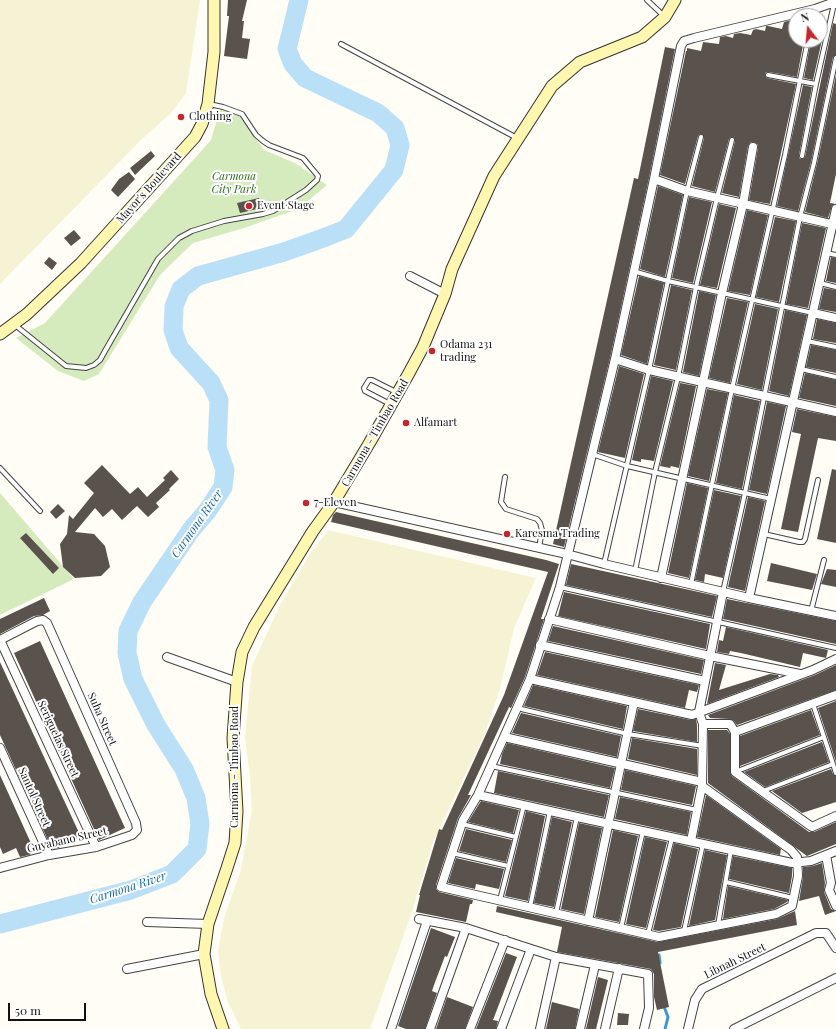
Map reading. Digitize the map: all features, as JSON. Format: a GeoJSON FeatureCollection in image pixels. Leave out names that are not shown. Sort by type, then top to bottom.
{"type":"FeatureCollection","features":[{"type":"Feature","properties":{"kind":"main road","name":"Mayor's Boulevard"},"geometry":{"type":"LineString","coordinates":[[0,334],[27,314],[81,263],[195,137],[202,124],[208,104],[214,52],[214,0]]}},
{"type":"Feature","properties":{"kind":"main road","name":"Carmona - Timbao Road"},"geometry":{"type":"LineString","coordinates":[[223,1029],[211,994],[204,954],[208,924],[235,843],[237,811],[233,738],[237,682],[242,652],[254,627],[313,531],[334,502],[398,393],[423,346],[445,294],[452,269],[494,176],[552,86],[580,62],[642,37],[665,17],[675,0]]}},
{"type":"Feature","properties":{"kind":"street"},"geometry":{"type":"LineString","coordinates":[[822,8],[829,4],[835,4]]}},
{"type":"Feature","properties":{"kind":"street"},"geometry":{"type":"LineString","coordinates":[[504,737],[702,784],[792,850],[797,857],[798,876],[792,906],[776,914],[659,937],[441,887],[461,824],[478,794],[517,708],[530,680],[560,587],[615,359],[654,180],[681,46],[684,42],[788,18]]}},
{"type":"Feature","properties":{"kind":"street"},"geometry":{"type":"LineString","coordinates":[[661,578],[722,293],[743,204],[753,147]]}},
{"type":"Feature","properties":{"kind":"street"},"geometry":{"type":"LineString","coordinates":[[654,180],[687,191],[835,224]]}},
{"type":"Feature","properties":{"kind":"street"},"geometry":{"type":"LineString","coordinates":[[749,598],[813,313],[835,224],[836,210]]}},
{"type":"Feature","properties":{"kind":"street"},"geometry":{"type":"LineString","coordinates":[[410,276],[445,294]]}},
{"type":"Feature","properties":{"kind":"street"},"geometry":{"type":"LineString","coordinates":[[813,313],[836,318]]}},
{"type":"Feature","properties":{"kind":"street"},"geometry":{"type":"LineString","coordinates":[[615,359],[649,370],[678,377],[836,412]]}},
{"type":"Feature","properties":{"kind":"street"},"geometry":{"type":"LineString","coordinates":[[334,502],[567,554],[635,572],[722,592],[836,616]]}},
{"type":"Feature","properties":{"kind":"street"},"geometry":{"type":"LineString","coordinates":[[691,841],[702,784],[703,724],[699,712],[722,592]]}},
{"type":"Feature","properties":{"kind":"street","name":"Suha Street"},"geometry":{"type":"LineString","coordinates":[[0,640],[37,621],[42,620],[47,623],[133,816],[137,830]]}},
{"type":"Feature","properties":{"kind":"street"},"geometry":{"type":"LineString","coordinates":[[549,620],[710,656],[800,674]]}},
{"type":"Feature","properties":{"kind":"street","name":"Seriguelas Street"},"geometry":{"type":"LineString","coordinates":[[0,640],[96,847]]}},
{"type":"Feature","properties":{"kind":"street"},"geometry":{"type":"LineString","coordinates":[[540,646],[705,681]]}},
{"type":"Feature","properties":{"kind":"street"},"geometry":{"type":"LineString","coordinates":[[167,657],[237,682]]}},
{"type":"Feature","properties":{"kind":"street"},"geometry":{"type":"LineString","coordinates":[[530,680],[692,715],[836,659]]}},
{"type":"Feature","properties":{"kind":"street"},"geometry":{"type":"LineString","coordinates":[[736,732],[836,695]]}},
{"type":"Feature","properties":{"kind":"street"},"geometry":{"type":"LineString","coordinates":[[588,920],[634,702]]}},
{"type":"Feature","properties":{"kind":"street"},"geometry":{"type":"LineString","coordinates":[[703,724],[730,724],[736,732],[735,772],[812,827],[836,816]]}},
{"type":"Feature","properties":{"kind":"street","name":"Santol Street"},"geometry":{"type":"LineString","coordinates":[[0,748],[49,855]]}},
{"type":"Feature","properties":{"kind":"street"},"geometry":{"type":"LineString","coordinates":[[478,794],[608,824],[797,863],[811,861],[836,850]]}},
{"type":"Feature","properties":{"kind":"street","name":"Guyabano Street"},"geometry":{"type":"LineString","coordinates":[[1,865],[96,847],[132,835],[137,830]]}},
{"type":"Feature","properties":{"kind":"street"},"geometry":{"type":"LineString","coordinates":[[826,855],[831,883],[829,890],[836,906]]}},
{"type":"Feature","properties":{"kind":"street"},"geometry":{"type":"LineString","coordinates":[[419,919],[466,928],[556,957],[648,974],[649,1008],[644,1029]]}},
{"type":"Feature","properties":{"kind":"street"},"geometry":{"type":"LineString","coordinates":[[391,1029],[427,921]]}},
{"type":"Feature","properties":{"kind":"street"},"geometry":{"type":"LineString","coordinates":[[147,922],[208,924]]}},
{"type":"Feature","properties":{"kind":"street"},"geometry":{"type":"LineString","coordinates":[[430,1029],[466,928]]}},
{"type":"Feature","properties":{"kind":"street","name":"Libnah Street"},"geometry":{"type":"LineString","coordinates":[[688,1029],[695,1000],[702,989],[816,933],[826,933],[836,948]]}},
{"type":"Feature","properties":{"kind":"street"},"geometry":{"type":"LineString","coordinates":[[470,1029],[505,940]]}},
{"type":"Feature","properties":{"kind":"street"},"geometry":{"type":"LineString","coordinates":[[501,1029],[531,949]]}},
{"type":"Feature","properties":{"kind":"street"},"geometry":{"type":"LineString","coordinates":[[128,969],[204,954]]}},
{"type":"Feature","properties":{"kind":"street"},"geometry":{"type":"LineString","coordinates":[[540,1029],[556,957]]}},
{"type":"Feature","properties":{"kind":"street"},"geometry":{"type":"LineString","coordinates":[[580,1029],[595,965]]}},
{"type":"Feature","properties":{"kind":"street"},"geometry":{"type":"LineString","coordinates":[[605,1029],[619,968]]}},
{"type":"Feature","properties":{"kind":"street"},"geometry":{"type":"LineString","coordinates":[[734,1029],[836,978]]}},
{"type":"Feature","properties":{"kind":"lane"},"geometry":{"type":"LineString","coordinates":[[647,0],[665,17]]}},
{"type":"Feature","properties":{"kind":"lane"},"geometry":{"type":"LineString","coordinates":[[802,156],[816,84],[835,4]]}},
{"type":"Feature","properties":{"kind":"lane"},"geometry":{"type":"LineString","coordinates":[[341,44],[517,139]]}},
{"type":"Feature","properties":{"kind":"lane"},"geometry":{"type":"LineString","coordinates":[[691,584],[732,389],[785,155],[806,48]]}},
{"type":"Feature","properties":{"kind":"lane"},"geometry":{"type":"LineString","coordinates":[[722,592],[745,493],[800,217],[814,163],[836,58]]}},
{"type":"Feature","properties":{"kind":"lane"},"geometry":{"type":"LineString","coordinates":[[768,75],[816,84]]}},
{"type":"Feature","properties":{"kind":"lane"},"geometry":{"type":"LineString","coordinates":[[14,324],[66,366],[86,368],[94,365],[100,360],[105,352],[158,259],[179,238],[192,231],[224,221],[263,214],[273,210],[306,190],[317,180],[318,176],[302,158],[263,141],[256,135],[242,114],[223,107],[208,104]]}},
{"type":"Feature","properties":{"kind":"lane"},"geometry":{"type":"LineString","coordinates":[[604,564],[649,370],[687,191],[701,137]]}},
{"type":"Feature","properties":{"kind":"lane"},"geometry":{"type":"LineString","coordinates":[[635,572],[655,472],[678,377],[696,288],[732,140]]}},
{"type":"Feature","properties":{"kind":"lane"},"geometry":{"type":"LineString","coordinates":[[827,253],[836,255]]}},
{"type":"Feature","properties":{"kind":"lane"},"geometry":{"type":"LineString","coordinates":[[633,271],[696,288],[813,313]]}},
{"type":"Feature","properties":{"kind":"lane"},"geometry":{"type":"LineString","coordinates":[[820,283],[836,287]]}},
{"type":"Feature","properties":{"kind":"lane"},"geometry":{"type":"LineString","coordinates":[[807,341],[836,347]]}},
{"type":"Feature","properties":{"kind":"lane"},"geometry":{"type":"LineString","coordinates":[[801,369],[836,377]]}},
{"type":"Feature","properties":{"kind":"lane"},"geometry":{"type":"LineString","coordinates":[[391,405],[365,391],[364,388],[370,379],[398,393]]}},
{"type":"Feature","properties":{"kind":"lane"},"geometry":{"type":"LineString","coordinates":[[591,454],[627,466],[772,499]]}},
{"type":"Feature","properties":{"kind":"lane"},"geometry":{"type":"LineString","coordinates":[[0,468],[40,511]]}},
{"type":"Feature","properties":{"kind":"lane"},"geometry":{"type":"LineString","coordinates":[[505,477],[500,502],[506,509],[537,519],[542,530],[539,548]]}},
{"type":"Feature","properties":{"kind":"lane"},"geometry":{"type":"LineString","coordinates":[[764,534],[803,542],[805,539],[818,480]]}},
{"type":"Feature","properties":{"kind":"lane"},"geometry":{"type":"LineString","coordinates":[[811,611],[824,560]]}},
{"type":"Feature","properties":{"kind":"lane"},"geometry":{"type":"LineString","coordinates":[[560,587],[836,648]]}},
{"type":"Feature","properties":{"kind":"lane"},"geometry":{"type":"LineString","coordinates":[[813,704],[836,773]]}},
{"type":"Feature","properties":{"kind":"lane"},"geometry":{"type":"LineString","coordinates":[[517,708],[628,734],[703,746]]}},
{"type":"Feature","properties":{"kind":"lane"},"geometry":{"type":"LineString","coordinates":[[735,772],[824,737]]}},
{"type":"Feature","properties":{"kind":"lane"},"geometry":{"type":"LineString","coordinates":[[762,792],[833,764]]}},
{"type":"Feature","properties":{"kind":"lane"},"geometry":{"type":"LineString","coordinates":[[491,766],[697,810]]}},
{"type":"Feature","properties":{"kind":"lane"},"geometry":{"type":"LineString","coordinates":[[500,900],[524,805]]}},
{"type":"Feature","properties":{"kind":"lane"},"geometry":{"type":"LineString","coordinates":[[530,907],[550,811]]}},
{"type":"Feature","properties":{"kind":"lane"},"geometry":{"type":"LineString","coordinates":[[556,913],[577,817]]}},
{"type":"Feature","properties":{"kind":"lane"},"geometry":{"type":"LineString","coordinates":[[461,824],[516,837]]}},
{"type":"Feature","properties":{"kind":"lane"},"geometry":{"type":"LineString","coordinates":[[621,928],[643,831]]}},
{"type":"Feature","properties":{"kind":"lane"},"geometry":{"type":"LineString","coordinates":[[648,934],[672,837]]}},
{"type":"Feature","properties":{"kind":"lane"},"geometry":{"type":"LineString","coordinates":[[684,932],[703,844]]}},
{"type":"Feature","properties":{"kind":"lane"},"geometry":{"type":"LineString","coordinates":[[718,925],[731,850]]}},
{"type":"Feature","properties":{"kind":"lane"},"geometry":{"type":"LineString","coordinates":[[452,853],[508,866]]}},
{"type":"Feature","properties":{"kind":"lane"},"geometry":{"type":"LineString","coordinates":[[726,882],[793,898]]}},
{"type":"Feature","properties":{"kind":"shaded area"},"geometry":{"type":"Polygon","coordinates":[[[0,0],[200,0],[186,93],[171,113],[140,141],[0,284],[0,0]]]}},
{"type":"Feature","properties":{"kind":"shaded area"},"geometry":{"type":"Polygon","coordinates":[[[328,530],[536,578],[514,628],[500,689],[483,738],[433,842],[413,909],[370,1029],[241,1029],[228,1002],[221,976],[218,951],[224,918],[240,873],[252,811],[250,777],[245,738],[252,666],[280,605],[310,554],[328,530]]]}},
{"type":"Feature","properties":{"kind":"green space","name":"Carmona City Park"},"geometry":{"type":"Polygon","coordinates":[[[220,109],[237,113],[264,150],[295,163],[327,185],[298,209],[244,228],[193,243],[160,275],[99,374],[84,381],[58,371],[16,338],[45,323],[211,140],[220,109]]]}},
{"type":"Feature","properties":{"kind":"green space"},"geometry":{"type":"Polygon","coordinates":[[[0,493],[74,579],[0,615],[0,493]]]}},
{"type":"Feature","properties":{"kind":"building"},"geometry":{"type":"Polygon","coordinates":[[[228,0],[247,0],[242,21],[244,21],[242,38],[250,39],[247,59],[224,56],[229,16],[227,16],[228,0]]]}},
{"type":"Feature","properties":{"kind":"building"},"geometry":{"type":"Polygon","coordinates":[[[788,21],[788,48],[802,48],[797,77],[769,72],[766,72],[765,75],[767,78],[796,84],[770,204],[749,200],[758,148],[758,145],[754,142],[751,142],[748,146],[739,197],[722,193],[735,141],[733,137],[729,139],[715,192],[692,186],[704,138],[702,134],[698,136],[685,184],[660,175],[687,48],[701,51],[703,42],[719,44],[720,37],[726,36],[733,38],[734,34],[740,33],[751,35],[753,30],[756,29],[765,31],[766,26],[782,29],[784,22],[788,21]]]}},
{"type":"Feature","properties":{"kind":"building"},"geometry":{"type":"Polygon","coordinates":[[[833,23],[836,24],[836,55],[833,57],[811,162],[798,211],[777,206],[803,85],[812,87],[799,155],[799,158],[802,159],[805,157],[833,23]]]}},
{"type":"Feature","properties":{"kind":"building"},"geometry":{"type":"Polygon","coordinates":[[[665,47],[675,49],[649,178],[610,358],[564,547],[553,544],[634,178],[638,179],[665,47]]]}},
{"type":"Feature","properties":{"kind":"building"},"geometry":{"type":"Polygon","coordinates":[[[810,48],[820,48],[813,80],[804,78],[810,48]]]}},
{"type":"Feature","properties":{"kind":"building"},"geometry":{"type":"Polygon","coordinates":[[[836,75],[836,174],[830,203],[836,204],[832,206],[828,218],[805,212],[836,75]]]}},
{"type":"Feature","properties":{"kind":"building"},"geometry":{"type":"Polygon","coordinates":[[[151,151],[155,156],[135,175],[130,168],[151,151]]]}},
{"type":"Feature","properties":{"kind":"building"},"geometry":{"type":"Polygon","coordinates":[[[129,172],[135,179],[118,197],[111,190],[119,179],[129,172]]]}},
{"type":"Feature","properties":{"kind":"building"},"geometry":{"type":"Polygon","coordinates":[[[658,186],[683,195],[665,277],[640,269],[658,186]]]}},
{"type":"Feature","properties":{"kind":"building"},"geometry":{"type":"Polygon","coordinates":[[[689,197],[712,202],[693,283],[672,278],[689,197]]]}},
{"type":"Feature","properties":{"kind":"building","name":"Event Stage"},"geometry":{"type":"Polygon","coordinates":[[[259,198],[261,208],[240,213],[237,203],[259,198]]]}},
{"type":"Feature","properties":{"kind":"building"},"geometry":{"type":"Polygon","coordinates":[[[719,204],[736,208],[717,288],[700,285],[719,204]]]}},
{"type":"Feature","properties":{"kind":"building"},"geometry":{"type":"Polygon","coordinates":[[[747,210],[768,215],[750,295],[728,291],[747,210]]]}},
{"type":"Feature","properties":{"kind":"building"},"geometry":{"type":"Polygon","coordinates":[[[775,217],[796,221],[779,302],[756,297],[775,217]]]}},
{"type":"Feature","properties":{"kind":"building"},"geometry":{"type":"Polygon","coordinates":[[[802,223],[826,228],[808,308],[786,304],[802,223]]]}},
{"type":"Feature","properties":{"kind":"building"},"geometry":{"type":"Polygon","coordinates":[[[74,230],[81,238],[71,246],[64,238],[74,230]]]}},
{"type":"Feature","properties":{"kind":"building"},"geometry":{"type":"Polygon","coordinates":[[[49,257],[57,263],[52,270],[44,263],[49,257]]]}},
{"type":"Feature","properties":{"kind":"building"},"geometry":{"type":"Polygon","coordinates":[[[831,257],[836,258],[836,283],[826,281],[831,257]]]}},
{"type":"Feature","properties":{"kind":"building"},"geometry":{"type":"Polygon","coordinates":[[[639,276],[664,283],[647,364],[621,355],[639,276]]]}},
{"type":"Feature","properties":{"kind":"building"},"geometry":{"type":"Polygon","coordinates":[[[671,285],[692,290],[676,370],[654,365],[671,285]]]}},
{"type":"Feature","properties":{"kind":"building"},"geometry":{"type":"Polygon","coordinates":[[[824,288],[836,290],[836,312],[819,309],[824,288]]]}},
{"type":"Feature","properties":{"kind":"building"},"geometry":{"type":"Polygon","coordinates":[[[699,291],[716,295],[699,376],[683,372],[699,291]]]}},
{"type":"Feature","properties":{"kind":"building"},"geometry":{"type":"Polygon","coordinates":[[[727,298],[748,302],[730,383],[709,378],[727,298]]]}},
{"type":"Feature","properties":{"kind":"building"},"geometry":{"type":"Polygon","coordinates":[[[755,304],[778,309],[762,390],[737,384],[755,304]]]}},
{"type":"Feature","properties":{"kind":"building"},"geometry":{"type":"Polygon","coordinates":[[[785,310],[807,315],[789,396],[769,391],[785,310]]]}},
{"type":"Feature","properties":{"kind":"building"},"geometry":{"type":"Polygon","coordinates":[[[817,319],[836,323],[836,343],[813,339],[817,319]]]}},
{"type":"Feature","properties":{"kind":"building"},"geometry":{"type":"Polygon","coordinates":[[[811,345],[836,350],[836,373],[806,367],[811,345]]]}},
{"type":"Feature","properties":{"kind":"building"},"geometry":{"type":"Polygon","coordinates":[[[619,366],[644,374],[625,458],[598,452],[619,366]]]}},
{"type":"Feature","properties":{"kind":"building"},"geometry":{"type":"Polygon","coordinates":[[[805,373],[836,380],[836,406],[799,398],[805,373]]]}},
{"type":"Feature","properties":{"kind":"building"},"geometry":{"type":"Polygon","coordinates":[[[651,376],[673,381],[654,461],[641,459],[641,462],[632,460],[651,376]]]}},
{"type":"Feature","properties":{"kind":"building"},"geometry":{"type":"Polygon","coordinates":[[[680,383],[696,386],[679,468],[671,466],[670,468],[660,466],[680,383]]]}},
{"type":"Feature","properties":{"kind":"building"},"geometry":{"type":"Polygon","coordinates":[[[707,389],[728,393],[709,481],[688,476],[707,389]]]}},
{"type":"Feature","properties":{"kind":"building"},"geometry":{"type":"Polygon","coordinates":[[[734,395],[760,401],[742,489],[716,483],[734,395]]]}},
{"type":"Feature","properties":{"kind":"building"},"geometry":{"type":"Polygon","coordinates":[[[767,402],[786,406],[767,494],[749,490],[767,402]]]}},
{"type":"Feature","properties":{"kind":"building"},"geometry":{"type":"Polygon","coordinates":[[[797,409],[836,417],[836,441],[818,438],[798,532],[781,529],[801,434],[792,432],[797,409]]]}},
{"type":"Feature","properties":{"kind":"building"},"geometry":{"type":"Polygon","coordinates":[[[102,465],[130,494],[138,487],[147,497],[165,480],[163,478],[171,470],[179,479],[156,503],[159,507],[148,517],[137,506],[122,520],[112,509],[103,517],[95,508],[75,532],[94,534],[105,546],[110,567],[101,576],[75,578],[63,567],[60,544],[67,534],[69,515],[73,519],[94,493],[84,483],[102,465]]]}},
{"type":"Feature","properties":{"kind":"building"},"geometry":{"type":"Polygon","coordinates":[[[832,469],[836,470],[836,543],[817,539],[832,469]]]}},
{"type":"Feature","properties":{"kind":"building"},"geometry":{"type":"Polygon","coordinates":[[[687,483],[708,488],[689,578],[668,573],[687,483]]]}},
{"type":"Feature","properties":{"kind":"building"},"geometry":{"type":"Polygon","coordinates":[[[714,490],[741,496],[723,578],[705,574],[704,582],[695,580],[714,490]]]}},
{"type":"Feature","properties":{"kind":"building"},"geometry":{"type":"Polygon","coordinates":[[[748,497],[765,501],[745,591],[728,587],[748,497]]]}},
{"type":"Feature","properties":{"kind":"building"},"geometry":{"type":"Polygon","coordinates":[[[58,504],[65,511],[56,519],[50,512],[58,504]]]}},
{"type":"Feature","properties":{"kind":"building"},"geometry":{"type":"Polygon","coordinates":[[[336,512],[559,564],[541,619],[544,619],[525,677],[511,708],[509,707],[468,795],[471,795],[458,818],[436,885],[436,889],[439,892],[473,900],[472,904],[470,904],[466,922],[416,912],[419,895],[439,829],[442,830],[504,695],[548,572],[331,522],[333,515],[336,512]]]}},
{"type":"Feature","properties":{"kind":"building"},"geometry":{"type":"Polygon","coordinates":[[[26,533],[59,568],[53,574],[20,538],[26,533]]]}},
{"type":"Feature","properties":{"kind":"building"},"geometry":{"type":"Polygon","coordinates":[[[771,563],[817,574],[812,590],[767,581],[771,563]]]}},
{"type":"Feature","properties":{"kind":"building"},"geometry":{"type":"Polygon","coordinates":[[[571,564],[717,596],[712,617],[566,585],[571,564]]]}},
{"type":"Feature","properties":{"kind":"building"},"geometry":{"type":"Polygon","coordinates":[[[827,569],[836,570],[836,587],[821,584],[827,569]]]}},
{"type":"Feature","properties":{"kind":"building"},"geometry":{"type":"Polygon","coordinates":[[[564,592],[710,624],[706,649],[558,616],[564,592]]]}},
{"type":"Feature","properties":{"kind":"building"},"geometry":{"type":"Polygon","coordinates":[[[44,598],[50,611],[43,615],[34,616],[0,634],[0,619],[44,598]]]}},
{"type":"Feature","properties":{"kind":"building"},"geometry":{"type":"Polygon","coordinates":[[[727,599],[836,621],[836,644],[723,619],[727,599]]]}},
{"type":"Feature","properties":{"kind":"building"},"geometry":{"type":"Polygon","coordinates":[[[553,626],[704,660],[701,674],[548,641],[553,626]]]}},
{"type":"Feature","properties":{"kind":"building"},"geometry":{"type":"Polygon","coordinates":[[[726,627],[828,650],[826,658],[803,653],[800,667],[730,651],[729,654],[717,652],[719,640],[723,641],[726,627]]]}},
{"type":"Feature","properties":{"kind":"building"},"geometry":{"type":"Polygon","coordinates":[[[40,641],[125,828],[99,840],[14,653],[40,641]]]}},
{"type":"Feature","properties":{"kind":"building"},"geometry":{"type":"Polygon","coordinates":[[[545,652],[699,685],[697,692],[689,690],[685,708],[537,675],[545,652]]]}},
{"type":"Feature","properties":{"kind":"building"},"geometry":{"type":"Polygon","coordinates":[[[0,662],[81,837],[58,848],[52,849],[0,735],[0,662]]]}},
{"type":"Feature","properties":{"kind":"building"},"geometry":{"type":"Polygon","coordinates":[[[715,663],[726,665],[719,690],[770,674],[778,675],[779,677],[707,704],[715,663]]]}},
{"type":"Feature","properties":{"kind":"building"},"geometry":{"type":"Polygon","coordinates":[[[836,665],[836,690],[737,725],[730,719],[710,718],[708,715],[815,675],[836,665]]]}},
{"type":"Feature","properties":{"kind":"building"},"geometry":{"type":"Polygon","coordinates":[[[533,685],[627,706],[623,729],[524,706],[533,685]]]}},
{"type":"Feature","properties":{"kind":"building"},"geometry":{"type":"Polygon","coordinates":[[[836,701],[836,762],[818,708],[836,701]]]}},
{"type":"Feature","properties":{"kind":"building"},"geometry":{"type":"Polygon","coordinates":[[[638,709],[691,720],[696,719],[697,742],[633,731],[638,709]]]}},
{"type":"Feature","properties":{"kind":"building"},"geometry":{"type":"Polygon","coordinates":[[[811,710],[820,735],[740,766],[740,736],[811,710]]]}},
{"type":"Feature","properties":{"kind":"building"},"geometry":{"type":"Polygon","coordinates":[[[521,713],[621,736],[617,757],[512,733],[521,713]]]}},
{"type":"Feature","properties":{"kind":"building"},"geometry":{"type":"Polygon","coordinates":[[[708,730],[727,730],[730,734],[730,772],[732,776],[809,832],[814,832],[836,822],[836,844],[807,856],[708,783],[708,730]]]}},
{"type":"Feature","properties":{"kind":"building"},"geometry":{"type":"Polygon","coordinates":[[[632,738],[697,749],[697,775],[628,759],[632,738]]]}},
{"type":"Feature","properties":{"kind":"building"},"geometry":{"type":"Polygon","coordinates":[[[822,742],[829,762],[765,787],[744,772],[822,742]]]}},
{"type":"Feature","properties":{"kind":"building"},"geometry":{"type":"Polygon","coordinates":[[[507,743],[615,768],[610,788],[500,764],[502,754],[507,743]]]}},
{"type":"Feature","properties":{"kind":"building"},"geometry":{"type":"Polygon","coordinates":[[[831,769],[833,774],[836,776],[836,802],[802,813],[772,791],[831,769]]]}},
{"type":"Feature","properties":{"kind":"building"},"geometry":{"type":"Polygon","coordinates":[[[625,770],[696,786],[692,805],[621,790],[625,770]]]}},
{"type":"Feature","properties":{"kind":"building"},"geometry":{"type":"Polygon","coordinates":[[[498,771],[609,795],[604,817],[494,793],[498,771]]]}},
{"type":"Feature","properties":{"kind":"building"},"geometry":{"type":"Polygon","coordinates":[[[0,775],[35,852],[29,855],[20,857],[16,848],[3,854],[0,847],[0,775]]]}},
{"type":"Feature","properties":{"kind":"building"},"geometry":{"type":"Polygon","coordinates":[[[706,795],[781,849],[780,855],[697,837],[706,795]]]}},
{"type":"Feature","properties":{"kind":"building"},"geometry":{"type":"Polygon","coordinates":[[[620,797],[691,812],[687,835],[615,819],[620,797]]]}},
{"type":"Feature","properties":{"kind":"building"},"geometry":{"type":"Polygon","coordinates":[[[481,801],[519,810],[513,833],[468,822],[481,801]]]}},
{"type":"Feature","properties":{"kind":"building"},"geometry":{"type":"Polygon","coordinates":[[[526,811],[545,816],[528,901],[505,896],[526,811]]]}},
{"type":"Feature","properties":{"kind":"building"},"geometry":{"type":"Polygon","coordinates":[[[552,817],[572,822],[554,907],[534,903],[552,817]]]}},
{"type":"Feature","properties":{"kind":"building"},"geometry":{"type":"Polygon","coordinates":[[[579,823],[602,828],[584,914],[561,909],[579,823]]]}},
{"type":"Feature","properties":{"kind":"building"},"geometry":{"type":"Polygon","coordinates":[[[466,829],[512,840],[506,862],[459,851],[466,829]]]}},
{"type":"Feature","properties":{"kind":"building"},"geometry":{"type":"Polygon","coordinates":[[[613,830],[638,836],[619,922],[595,917],[613,830]]]}},
{"type":"Feature","properties":{"kind":"building"},"geometry":{"type":"Polygon","coordinates":[[[645,837],[667,842],[646,928],[626,924],[645,837]]]}},
{"type":"Feature","properties":{"kind":"building"},"geometry":{"type":"Polygon","coordinates":[[[674,843],[698,849],[681,927],[659,931],[653,930],[674,843]]]}},
{"type":"Feature","properties":{"kind":"building"},"geometry":{"type":"Polygon","coordinates":[[[705,850],[727,855],[715,920],[689,926],[705,850]]]}},
{"type":"Feature","properties":{"kind":"building"},"geometry":{"type":"Polygon","coordinates":[[[733,856],[792,868],[789,893],[729,879],[733,856]]]}},
{"type":"Feature","properties":{"kind":"building"},"geometry":{"type":"Polygon","coordinates":[[[456,858],[504,869],[499,889],[476,884],[475,889],[448,883],[456,858]]]}},
{"type":"Feature","properties":{"kind":"building"},"geometry":{"type":"Polygon","coordinates":[[[822,863],[825,883],[824,892],[831,909],[836,911],[825,915],[819,896],[799,901],[803,867],[822,863]]]}},
{"type":"Feature","properties":{"kind":"building"},"geometry":{"type":"Polygon","coordinates":[[[728,886],[788,900],[774,909],[723,919],[728,886]]]}},
{"type":"Feature","properties":{"kind":"building"},"geometry":{"type":"Polygon","coordinates":[[[497,906],[658,942],[777,919],[795,911],[797,925],[658,952],[669,1007],[657,1010],[654,997],[654,974],[651,969],[557,952],[562,927],[496,912],[497,906]]]}},
{"type":"Feature","properties":{"kind":"building"},"geometry":{"type":"Polygon","coordinates":[[[431,928],[455,937],[447,957],[445,956],[432,991],[437,993],[425,1029],[406,1029],[398,1026],[431,928]]]}},
{"type":"Feature","properties":{"kind":"building"},"geometry":{"type":"Polygon","coordinates":[[[506,953],[517,957],[493,1020],[498,1021],[496,1029],[476,1029],[506,953]]]}},
{"type":"Feature","properties":{"kind":"building"},"geometry":{"type":"Polygon","coordinates":[[[598,977],[608,980],[596,1029],[586,1029],[598,977]]]}},
{"type":"Feature","properties":{"kind":"building"},"geometry":{"type":"Polygon","coordinates":[[[447,997],[473,1007],[465,1029],[436,1029],[447,997]]]}},
{"type":"Feature","properties":{"kind":"building"},"geometry":{"type":"Polygon","coordinates":[[[552,1002],[579,1009],[575,1029],[546,1029],[552,1002]]]}},
{"type":"Feature","properties":{"kind":"building"},"geometry":{"type":"Polygon","coordinates":[[[618,1013],[629,1014],[628,1025],[617,1025],[618,1013]]]}},
{"type":"Feature","properties":{"kind":"waterway","name":"Carmona River"},"geometry":{"type":"LineString","coordinates":[[0,924],[131,890],[172,874],[197,849],[200,824],[196,798],[184,769],[156,725],[133,679],[127,653],[128,631],[142,602],[191,530],[208,510],[223,487],[225,470],[217,447],[219,400],[211,383],[179,348],[173,330],[174,306],[181,289],[198,276],[284,252],[346,229],[394,170],[400,145],[395,128],[378,113],[305,78],[293,64],[287,49],[299,0]]}},
{"type":"Feature","properties":{"kind":"waterway"},"geometry":{"type":"LineString","coordinates":[[659,955],[660,963]]}},
{"type":"Feature","properties":{"kind":"waterway"},"geometry":{"type":"LineString","coordinates":[[663,1004],[668,1017],[665,1029]]}},
{"type":"Feature","properties":{"kind":"place","name":"Clothing"},"geometry":{"type":"Point","coordinates":[181,117]}},
{"type":"Feature","properties":{"kind":"place","name":"Event Stage"},"geometry":{"type":"Point","coordinates":[249,206]}},
{"type":"Feature","properties":{"kind":"place","name":"Odama 231 trading"},"geometry":{"type":"Point","coordinates":[432,351]}},
{"type":"Feature","properties":{"kind":"place","name":"Alfamart"},"geometry":{"type":"Point","coordinates":[406,423]}},
{"type":"Feature","properties":{"kind":"place","name":"7-Eleven"},"geometry":{"type":"Point","coordinates":[306,503]}},
{"type":"Feature","properties":{"kind":"place","name":"Karesma Trading"},"geometry":{"type":"Point","coordinates":[507,534]}}]}
